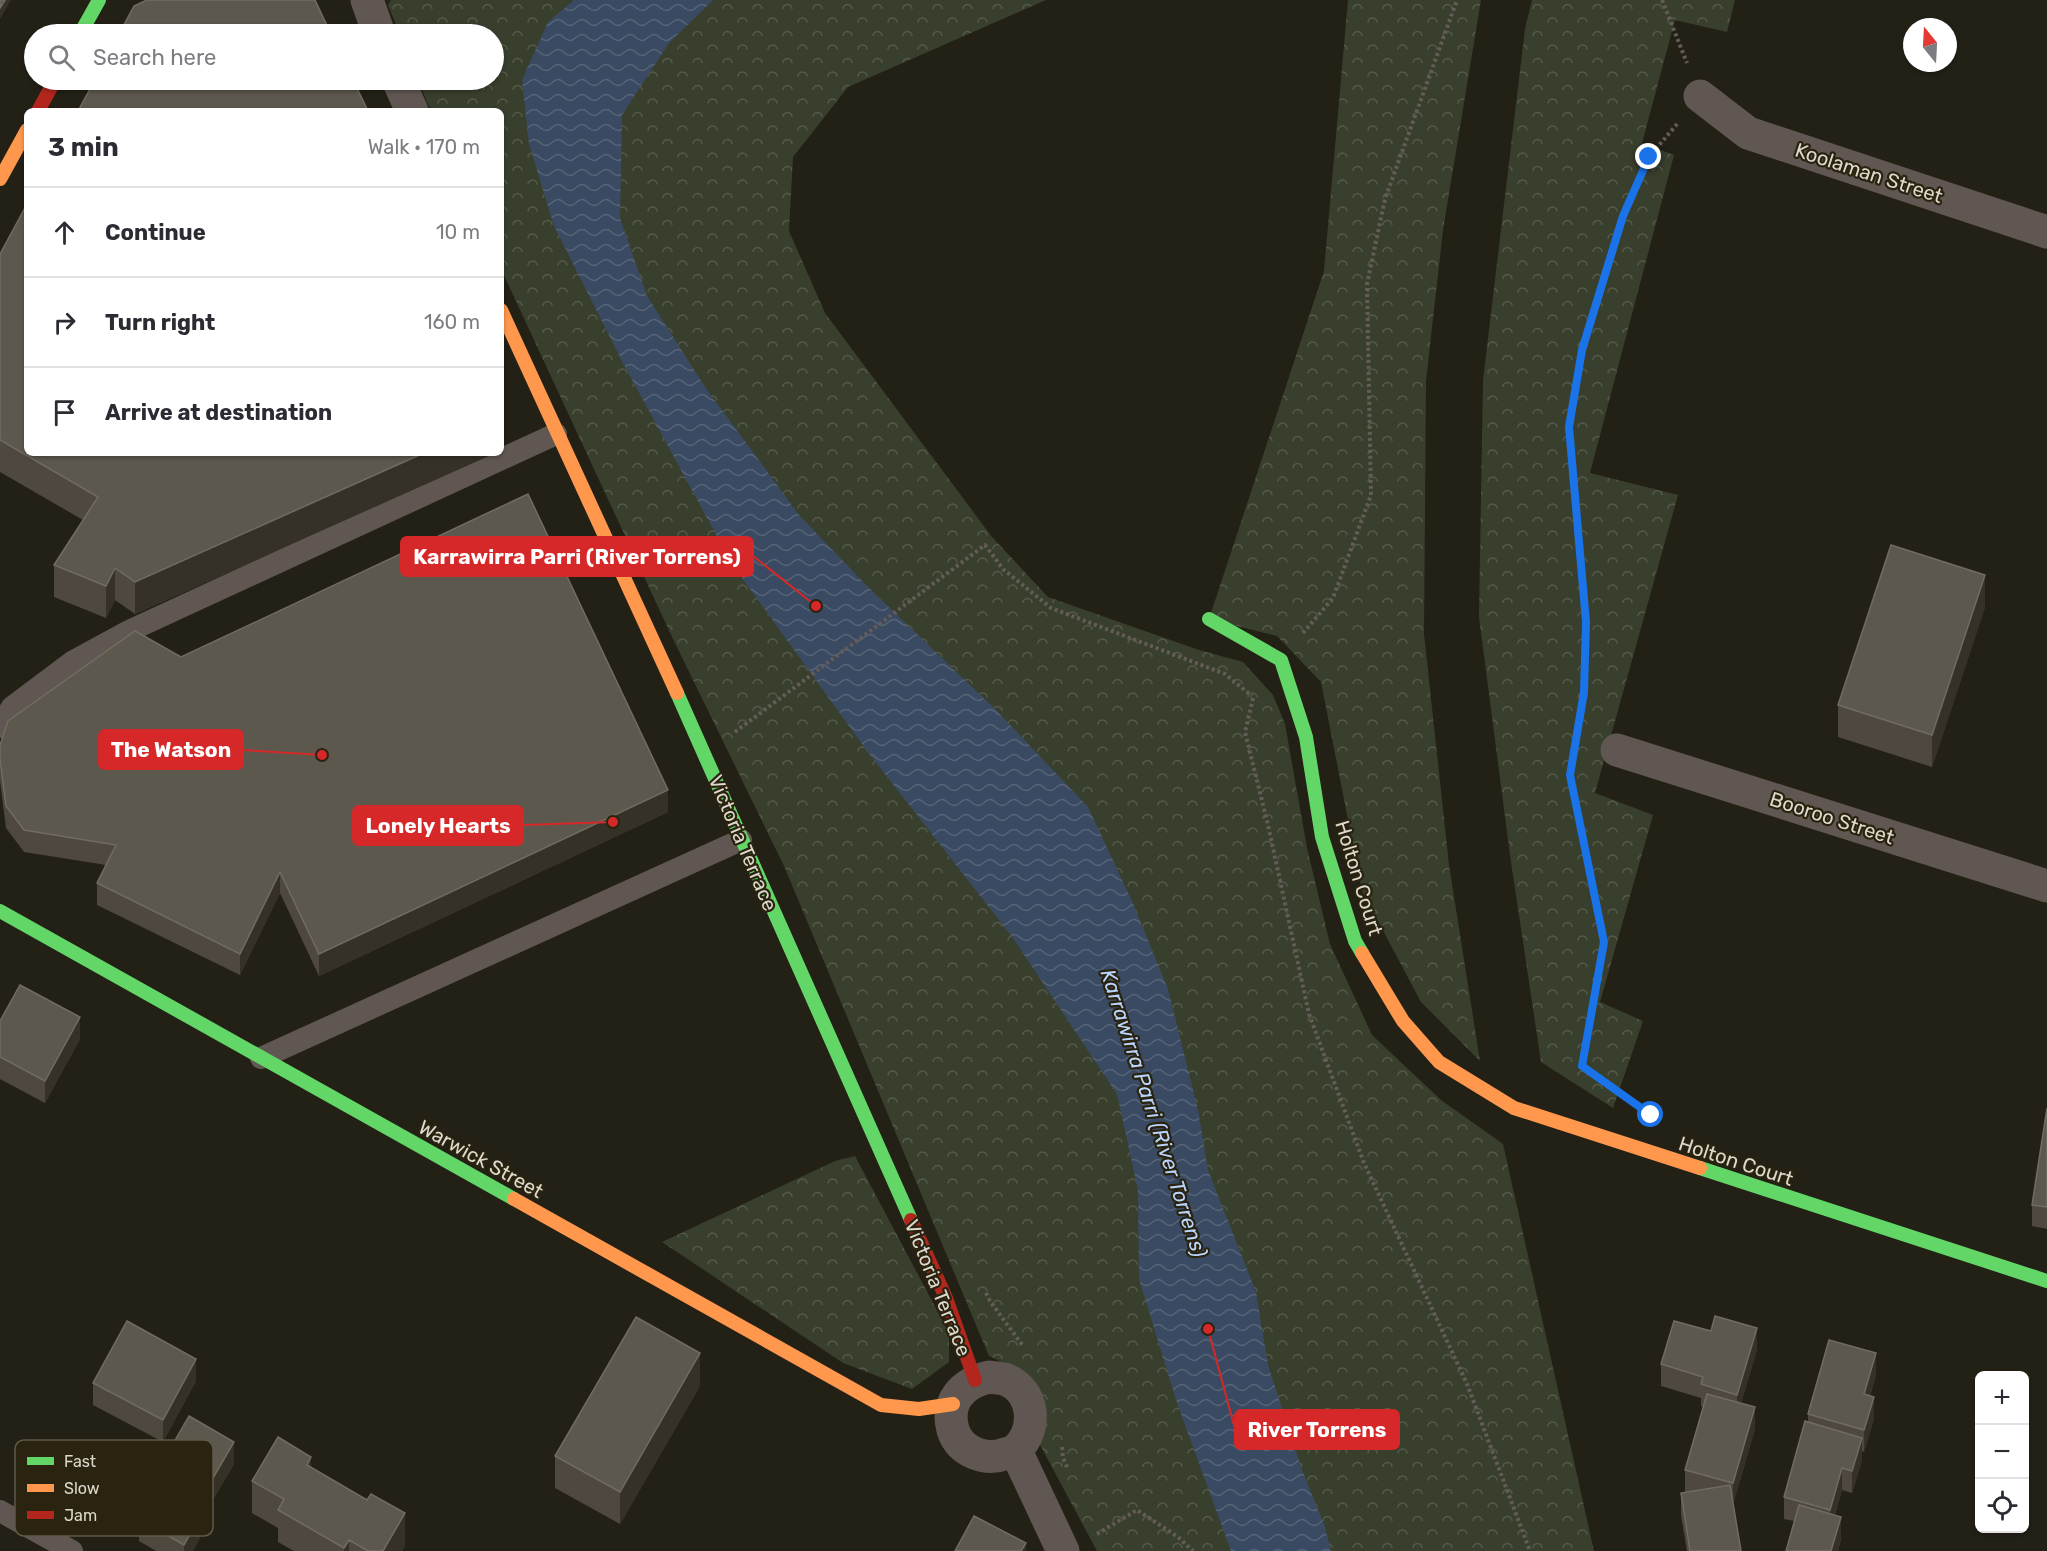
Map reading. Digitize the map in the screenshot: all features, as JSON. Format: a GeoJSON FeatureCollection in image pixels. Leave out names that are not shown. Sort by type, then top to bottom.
{"type":"FeatureCollection","features":[{"type":"Feature","properties":{"kind":"street"},"geometry":{"type":"LineString","coordinates":[[86,24],[99,0]]}},
{"type":"Feature","properties":{"kind":"street"},"geometry":{"type":"LineString","coordinates":[[367,0],[375,24]]}},
{"type":"Feature","properties":{"kind":"street"},"geometry":{"type":"LineString","coordinates":[[40,108],[50,90]]}},
{"type":"Feature","properties":{"kind":"street"},"geometry":{"type":"LineString","coordinates":[[403,90],[411,108]]}},
{"type":"Feature","properties":{"kind":"street","name":"Koolaman Street"},"geometry":{"type":"LineString","coordinates":[[1700,96],[1748,133],[2047,232]]}},
{"type":"Feature","properties":{"kind":"street"},"geometry":{"type":"LineString","coordinates":[[0,179],[24,135]]}},
{"type":"Feature","properties":{"kind":"street","name":"Victoria Terrace"},"geometry":{"type":"LineString","coordinates":[[504,317],[703,751],[946,1298],[975,1380]]}},
{"type":"Feature","properties":{"kind":"street"},"geometry":{"type":"LineString","coordinates":[[1209,619],[1281,660]]}},
{"type":"Feature","properties":{"kind":"street","name":"Holton Court"},"geometry":{"type":"LineString","coordinates":[[1281,660],[1306,738],[1322,837],[1355,940],[1403,1021],[1439,1062],[1514,1108],[2047,1281]]}},
{"type":"Feature","properties":{"kind":"street","name":"Booroo Street"},"geometry":{"type":"LineString","coordinates":[[1617,750],[2047,886]]}},
{"type":"Feature","properties":{"kind":"street","name":"Warwick Street"},"geometry":{"type":"LineString","coordinates":[[0,911],[880,1405],[920,1409],[953,1404]]}},
{"type":"Feature","properties":{"kind":"street"},"geometry":{"type":"LineString","coordinates":[[989,1377],[1005,1379],[1017,1386],[1027,1398],[1031,1412],[1026,1438],[1016,1451],[998,1456],[976,1454],[964,1446],[953,1429],[951,1415],[953,1404],[959,1392],[975,1380],[989,1377]]}},
{"type":"Feature","properties":{"kind":"street"},"geometry":{"type":"LineString","coordinates":[[1016,1451],[1063,1551]]}},
{"type":"Feature","properties":{"kind":"lane"},"geometry":{"type":"LineString","coordinates":[[0,727],[12,707],[72,662],[129,631],[556,434]]}},
{"type":"Feature","properties":{"kind":"lane"},"geometry":{"type":"LineString","coordinates":[[261,1058],[741,840]]}},
{"type":"Feature","properties":{"kind":"lane"},"geometry":{"type":"LineString","coordinates":[[0,1511],[15,1519]]}},
{"type":"Feature","properties":{"kind":"lane"},"geometry":{"type":"LineString","coordinates":[[45,1536],[72,1551]]}},
{"type":"Feature","properties":{"kind":"path"},"geometry":{"type":"LineString","coordinates":[[1281,660],[1333,598],[1371,495],[1367,284],[1385,199],[1457,0]]}},
{"type":"Feature","properties":{"kind":"path"},"geometry":{"type":"LineString","coordinates":[[1662,0],[1700,96],[1649,157],[1623,216],[1582,350],[1569,427],[1586,622],[1584,692],[1570,775],[1604,942],[1582,1066],[1651,1115],[1664,1158]]}},
{"type":"Feature","properties":{"kind":"path"},"geometry":{"type":"LineString","coordinates":[[729,736],[985,545],[1003,569],[1051,608],[1225,675],[1253,697],[1245,732],[1268,825],[1309,1014],[1365,1163],[1467,1384],[1530,1551]]}},
{"type":"Feature","properties":{"kind":"path"},"geometry":{"type":"LineString","coordinates":[[1097,1533],[1137,1510],[1178,1537],[1193,1551]]}},
{"type":"Feature","properties":{"kind":"green space"},"geometry":{"type":"Polygon","coordinates":[[[391,0],[1046,0],[848,87],[793,157],[789,231],[825,313],[992,537],[1048,597],[1199,650],[1243,662],[1273,695],[1285,724],[1307,848],[1330,944],[1372,1035],[1441,1100],[1503,1144],[1594,1551],[1097,1551],[1039,1443],[1019,1370],[989,1356],[784,866],[673,639],[504,275],[504,108],[430,108],[422,90],[504,90],[504,24],[396,24],[388,5],[391,0]]]}},
{"type":"Feature","properties":{"kind":"green space"},"geometry":{"type":"Polygon","coordinates":[[[1348,0],[1481,0],[1443,230],[1426,381],[1424,634],[1449,865],[1480,1061],[1421,1002],[1362,891],[1321,682],[1277,636],[1209,619],[1324,271],[1348,0]]]}},
{"type":"Feature","properties":{"kind":"green space"},"geometry":{"type":"Polygon","coordinates":[[[1532,0],[1735,0],[1727,32],[1675,20],[1642,143],[1674,155],[1590,473],[1678,495],[1595,793],[1653,815],[1600,1002],[1643,1021],[1613,1108],[1541,1062],[1510,855],[1479,617],[1483,380],[1525,29],[1532,0]]]}},
{"type":"Feature","properties":{"kind":"green space"},"geometry":{"type":"Polygon","coordinates":[[[855,1156],[949,1333],[949,1362],[912,1389],[843,1363],[662,1242],[835,1161],[855,1156]]]}},
{"type":"Feature","properties":{"kind":"water"},"geometry":{"type":"Polygon","coordinates":[[[574,0],[713,0],[669,43],[622,115],[620,218],[647,296],[705,387],[799,515],[868,587],[995,709],[1088,807],[1132,901],[1168,989],[1198,1110],[1208,1170],[1256,1292],[1268,1365],[1302,1470],[1325,1527],[1331,1551],[1231,1551],[1177,1403],[1139,1279],[1138,1190],[1117,1094],[1013,938],[867,751],[732,564],[623,363],[554,226],[529,144],[522,80],[548,22],[574,0]]]}},
{"type":"Feature","properties":{"kind":"building"},"geometry":{"type":"Polygon","coordinates":[[[147,0],[315,0],[326,24],[124,24],[134,6],[147,0]]]}},
{"type":"Feature","properties":{"kind":"building"},"geometry":{"type":"Polygon","coordinates":[[[90,90],[358,90],[367,108],[80,108],[90,90]]]}},
{"type":"Feature","properties":{"kind":"building"},"geometry":{"type":"Polygon","coordinates":[[[24,210],[24,454],[0,440],[0,254],[24,210]]]}},
{"type":"Feature","properties":{"kind":"building"},"geometry":{"type":"Polygon","coordinates":[[[28,456],[417,456],[135,582],[115,568],[106,586],[54,565],[98,497],[28,456]]]}},
{"type":"Feature","properties":{"kind":"building"},"geometry":{"type":"Polygon","coordinates":[[[528,494],[668,790],[319,954],[280,872],[240,954],[97,883],[116,845],[24,830],[6,806],[0,745],[8,721],[135,631],[181,657],[528,494]]]}},
{"type":"Feature","properties":{"kind":"building"},"geometry":{"type":"Polygon","coordinates":[[[1891,545],[1985,575],[1932,735],[1838,705],[1891,545]]]}},
{"type":"Feature","properties":{"kind":"building"},"geometry":{"type":"Polygon","coordinates":[[[20,985],[80,1017],[45,1081],[0,1057],[0,1021],[20,985]]]}},
{"type":"Feature","properties":{"kind":"building"},"geometry":{"type":"Polygon","coordinates":[[[2047,1108],[2047,1207],[2032,1205],[2047,1108]]]}},
{"type":"Feature","properties":{"kind":"building"},"geometry":{"type":"Polygon","coordinates":[[[1715,1316],[1757,1328],[1737,1395],[1701,1384],[1703,1377],[1661,1364],[1674,1321],[1711,1331],[1715,1316]]]}},
{"type":"Feature","properties":{"kind":"building"},"geometry":{"type":"Polygon","coordinates":[[[636,1317],[700,1353],[620,1492],[555,1456],[636,1317]]]}},
{"type":"Feature","properties":{"kind":"building"},"geometry":{"type":"Polygon","coordinates":[[[127,1321],[196,1359],[163,1420],[93,1383],[127,1321]]]}},
{"type":"Feature","properties":{"kind":"building"},"geometry":{"type":"Polygon","coordinates":[[[1829,1340],[1876,1353],[1864,1394],[1874,1397],[1864,1430],[1808,1414],[1829,1340]]]}},
{"type":"Feature","properties":{"kind":"building"},"geometry":{"type":"Polygon","coordinates":[[[1707,1394],[1755,1407],[1733,1483],[1685,1470],[1707,1394]]]}},
{"type":"Feature","properties":{"kind":"building"},"geometry":{"type":"Polygon","coordinates":[[[189,1416],[234,1442],[213,1478],[213,1440],[175,1440],[189,1416]]]}},
{"type":"Feature","properties":{"kind":"building"},"geometry":{"type":"Polygon","coordinates":[[[1805,1421],[1862,1438],[1852,1471],[1842,1468],[1830,1510],[1784,1497],[1805,1421]]]}},
{"type":"Feature","properties":{"kind":"building"},"geometry":{"type":"Polygon","coordinates":[[[278,1437],[311,1457],[307,1465],[367,1500],[371,1494],[405,1513],[383,1551],[368,1551],[349,1540],[344,1548],[278,1510],[284,1499],[252,1481],[278,1437]]]}},
{"type":"Feature","properties":{"kind":"building"},"geometry":{"type":"Polygon","coordinates":[[[1730,1485],[1741,1551],[1690,1551],[1681,1493],[1730,1485]]]}},
{"type":"Feature","properties":{"kind":"building"},"geometry":{"type":"Polygon","coordinates":[[[1799,1505],[1841,1517],[1831,1551],[1786,1551],[1799,1505]]]}},
{"type":"Feature","properties":{"kind":"building"},"geometry":{"type":"Polygon","coordinates":[[[974,1516],[1026,1543],[1021,1551],[955,1551],[974,1516]]]}},
{"type":"Feature","properties":{"kind":"building"},"geometry":{"type":"Polygon","coordinates":[[[168,1536],[189,1536],[184,1545],[168,1536]]]}},
{"type":"Feature","properties":{"kind":"traffic: fast"},"geometry":{"type":"LineString","coordinates":[[86,24],[99,0]]}},
{"type":"Feature","properties":{"kind":"traffic: fast"},"geometry":{"type":"LineString","coordinates":[[1209,619],[1281,660],[1306,737],[1322,837],[1355,941],[1362,953]]}},
{"type":"Feature","properties":{"kind":"traffic: fast"},"geometry":{"type":"LineString","coordinates":[[677,693],[911,1220]]}},
{"type":"Feature","properties":{"kind":"traffic: fast"},"geometry":{"type":"LineString","coordinates":[[0,911],[514,1199]]}},
{"type":"Feature","properties":{"kind":"traffic: fast"},"geometry":{"type":"LineString","coordinates":[[1700,1168],[2047,1281]]}},
{"type":"Feature","properties":{"kind":"traffic: slow"},"geometry":{"type":"LineString","coordinates":[[0,179],[24,135]]}},
{"type":"Feature","properties":{"kind":"traffic: slow"},"geometry":{"type":"LineString","coordinates":[[504,317],[677,693]]}},
{"type":"Feature","properties":{"kind":"traffic: slow"},"geometry":{"type":"LineString","coordinates":[[1362,953],[1403,1021],[1439,1062],[1514,1108],[1700,1168]]}},
{"type":"Feature","properties":{"kind":"traffic: slow"},"geometry":{"type":"LineString","coordinates":[[514,1199],[881,1405],[919,1409],[953,1404]]}},
{"type":"Feature","properties":{"kind":"traffic: jam"},"geometry":{"type":"LineString","coordinates":[[40,108],[50,90]]}},
{"type":"Feature","properties":{"kind":"traffic: jam"},"geometry":{"type":"LineString","coordinates":[[911,1220],[946,1298],[975,1380]]}},
{"type":"Feature","properties":{"kind":"place","name":"Karrawirra Parri (River Torrens)"},"geometry":{"type":"Point","coordinates":[816,606]}},
{"type":"Feature","properties":{"kind":"place","name":"The Watson"},"geometry":{"type":"Point","coordinates":[322,755]}},
{"type":"Feature","properties":{"kind":"place","name":"Lonely Hearts"},"geometry":{"type":"Point","coordinates":[613,822]}},
{"type":"Feature","properties":{"kind":"place","name":"River Torrens"},"geometry":{"type":"Point","coordinates":[1208,1329]}},
{"type":"Feature","properties":{"kind":"route"},"geometry":{"type":"LineString","coordinates":[[1649,157],[1623,216],[1582,350],[1569,427],[1586,622],[1584,692],[1570,775],[1604,942],[1582,1066],[1651,1115]]}}]}
